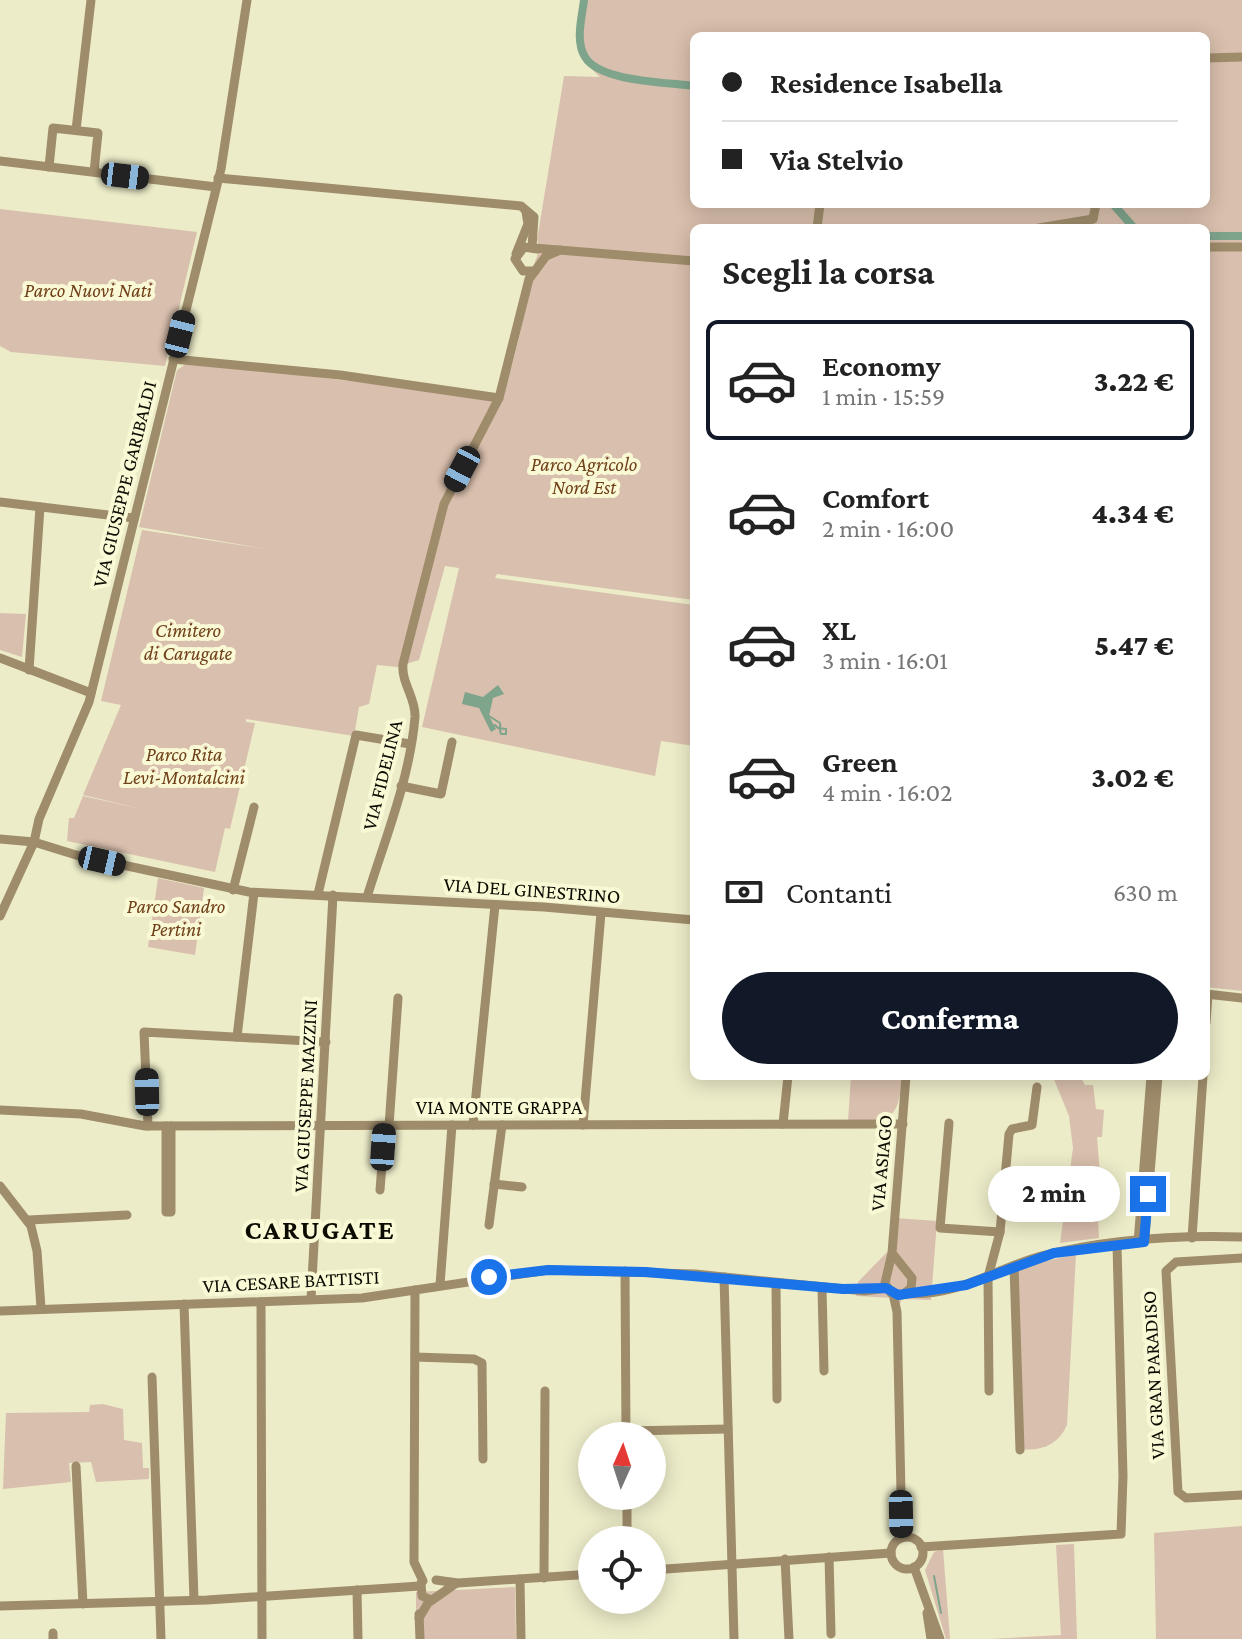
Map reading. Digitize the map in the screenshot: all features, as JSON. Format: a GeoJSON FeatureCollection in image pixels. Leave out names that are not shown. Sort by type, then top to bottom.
{"type":"FeatureCollection","features":[{"type":"Feature","properties":{"kind":"street"},"geometry":{"type":"LineString","coordinates":[[76,130],[91,0]]}},
{"type":"Feature","properties":{"kind":"street","name":"VIA GIUSEPPE GARIBALDI"},"geometry":{"type":"LineString","coordinates":[[0,916],[34,842],[39,819],[91,693],[217,183],[247,0]]}},
{"type":"Feature","properties":{"kind":"street"},"geometry":{"type":"LineString","coordinates":[[1210,58],[1242,57]]}},
{"type":"Feature","properties":{"kind":"street"},"geometry":{"type":"LineString","coordinates":[[49,167],[53,128],[76,130],[98,133],[94,172]]}},
{"type":"Feature","properties":{"kind":"street"},"geometry":{"type":"LineString","coordinates":[[0,161],[217,183],[512,204],[525,209],[535,223],[533,247]]}},
{"type":"Feature","properties":{"kind":"street"},"geometry":{"type":"LineString","coordinates":[[517,264],[517,245],[528,224],[525,209]]}},
{"type":"Feature","properties":{"kind":"street"},"geometry":{"type":"LineString","coordinates":[[533,247],[540,252],[538,267]]}},
{"type":"Feature","properties":{"kind":"street"},"geometry":{"type":"LineString","coordinates":[[517,264],[521,249],[533,247],[690,261]]}},
{"type":"Feature","properties":{"kind":"street"},"geometry":{"type":"LineString","coordinates":[[1210,247],[1242,247]]}},
{"type":"Feature","properties":{"kind":"street"},"geometry":{"type":"LineString","coordinates":[[538,267],[549,253],[560,250]]}},
{"type":"Feature","properties":{"kind":"street"},"geometry":{"type":"LineString","coordinates":[[517,264],[538,267]]}},
{"type":"Feature","properties":{"kind":"street","name":"VIA FIDELINA"},"geometry":{"type":"LineString","coordinates":[[517,264],[524,298]]}},
{"type":"Feature","properties":{"kind":"street","name":"VIA FIDELINA"},"geometry":{"type":"LineString","coordinates":[[367,897],[401,786],[410,744],[415,712],[402,667],[441,513],[499,398],[524,298],[538,267]]}},
{"type":"Feature","properties":{"kind":"street"},"geometry":{"type":"LineString","coordinates":[[173,359],[340,375],[499,398]]}},
{"type":"Feature","properties":{"kind":"street"},"geometry":{"type":"LineString","coordinates":[[0,502],[133,518]]}},
{"type":"Feature","properties":{"kind":"street"},"geometry":{"type":"LineString","coordinates":[[29,670],[40,507]]}},
{"type":"Feature","properties":{"kind":"street"},"geometry":{"type":"LineString","coordinates":[[0,658],[91,693]]}},
{"type":"Feature","properties":{"kind":"street"},"geometry":{"type":"LineString","coordinates":[[318,894],[356,735],[410,744]]}},
{"type":"Feature","properties":{"kind":"street"},"geometry":{"type":"LineString","coordinates":[[401,786],[441,794],[452,742]]}},
{"type":"Feature","properties":{"kind":"street"},"geometry":{"type":"LineString","coordinates":[[233,890],[254,807]]}},
{"type":"Feature","properties":{"kind":"street"},"geometry":{"type":"LineString","coordinates":[[0,839],[34,842],[76,855],[233,890],[367,897]]}},
{"type":"Feature","properties":{"kind":"street"},"geometry":{"type":"LineString","coordinates":[[237,1037],[254,893]]}},
{"type":"Feature","properties":{"kind":"street","name":"VIA GIUSEPPE MAZZINI"},"geometry":{"type":"LineString","coordinates":[[311,1299],[333,895]]}},
{"type":"Feature","properties":{"kind":"street","name":"VIA DEL GINESTRINO"},"geometry":{"type":"LineString","coordinates":[[367,897],[690,920]]}},
{"type":"Feature","properties":{"kind":"street"},"geometry":{"type":"LineString","coordinates":[[473,1125],[495,905]]}},
{"type":"Feature","properties":{"kind":"street"},"geometry":{"type":"LineString","coordinates":[[583,1125],[601,913]]}},
{"type":"Feature","properties":{"kind":"street"},"geometry":{"type":"LineString","coordinates":[[1210,994],[1242,998]]}},
{"type":"Feature","properties":{"kind":"street"},"geometry":{"type":"LineString","coordinates":[[380,1190],[398,998]]}},
{"type":"Feature","properties":{"kind":"street"},"geometry":{"type":"LineString","coordinates":[[148,1126],[144,1032],[326,1042]]}},
{"type":"Feature","properties":{"kind":"street"},"geometry":{"type":"LineString","coordinates":[[783,1124],[788,1080]]}},
{"type":"Feature","properties":{"kind":"street","name":"VIA ASIAGO"},"geometry":{"type":"LineString","coordinates":[[897,1292],[885,1277],[890,1271],[892,1253],[906,1080]]}},
{"type":"Feature","properties":{"kind":"street"},"geometry":{"type":"LineString","coordinates":[[1141,1242],[1151,1080]]}},
{"type":"Feature","properties":{"kind":"street"},"geometry":{"type":"LineString","coordinates":[[1141,1242],[1158,1080]]}},
{"type":"Feature","properties":{"kind":"street"},"geometry":{"type":"LineString","coordinates":[[1192,1238],[1203,1080]]}},
{"type":"Feature","properties":{"kind":"street"},"geometry":{"type":"LineString","coordinates":[[989,1391],[988,1277],[1000,1232],[1009,1132],[1032,1125],[1037,1087]]}},
{"type":"Feature","properties":{"kind":"street","name":"VIA MONTE GRAPPA"},"geometry":{"type":"LineString","coordinates":[[0,1110],[77,1113],[148,1126],[903,1124]]}},
{"type":"Feature","properties":{"kind":"street"},"geometry":{"type":"LineString","coordinates":[[949,1123],[940,1228],[1000,1232]]}},
{"type":"Feature","properties":{"kind":"street"},"geometry":{"type":"LineString","coordinates":[[440,1285],[452,1125]]}},
{"type":"Feature","properties":{"kind":"street"},"geometry":{"type":"LineString","coordinates":[[489,1225],[502,1125]]}},
{"type":"Feature","properties":{"kind":"street"},"geometry":{"type":"LineString","coordinates":[[168,1126],[171,1212],[166,1212],[168,1126]]}},
{"type":"Feature","properties":{"kind":"street"},"geometry":{"type":"LineString","coordinates":[[494,1184],[522,1187]]}},
{"type":"Feature","properties":{"kind":"street"},"geometry":{"type":"LineString","coordinates":[[0,1186],[29,1220],[37,1251],[41,1308]]}},
{"type":"Feature","properties":{"kind":"street"},"geometry":{"type":"LineString","coordinates":[[29,1220],[127,1215]]}},
{"type":"Feature","properties":{"kind":"street","name":"VIA CESARE BATTISTI"},"geometry":{"type":"LineString","coordinates":[[0,1311],[358,1298],[533,1271],[625,1271],[897,1292],[962,1286],[1054,1253],[1141,1242],[1242,1237]]}},
{"type":"Feature","properties":{"kind":"street"},"geometry":{"type":"LineString","coordinates":[[921,1547],[1121,1534],[1124,1488],[1117,1245]]}},
{"type":"Feature","properties":{"kind":"street"},"geometry":{"type":"LineString","coordinates":[[892,1253],[901,1268],[910,1273],[913,1282],[897,1292],[902,1538]]}},
{"type":"Feature","properties":{"kind":"street","name":"VIA GRAN PARADISO"},"geometry":{"type":"LineString","coordinates":[[1242,1258],[1175,1262],[1168,1266],[1166,1273],[1178,1492],[1186,1498],[1242,1495]]}},
{"type":"Feature","properties":{"kind":"street"},"geometry":{"type":"LineString","coordinates":[[1014,1266],[1020,1450]]}},
{"type":"Feature","properties":{"kind":"street"},"geometry":{"type":"LineString","coordinates":[[890,1271],[901,1268]]}},
{"type":"Feature","properties":{"kind":"street"},"geometry":{"type":"LineString","coordinates":[[625,1271],[626,1422]]}},
{"type":"Feature","properties":{"kind":"street"},"geometry":{"type":"LineString","coordinates":[[724,1277],[734,1639]]}},
{"type":"Feature","properties":{"kind":"street","name":"VIA CESARE BATTISTI"},"geometry":{"type":"LineString","coordinates":[[913,1282],[927,1287],[962,1286]]}},
{"type":"Feature","properties":{"kind":"street"},"geometry":{"type":"LineString","coordinates":[[776,1284],[777,1399]]}},
{"type":"Feature","properties":{"kind":"street"},"geometry":{"type":"LineString","coordinates":[[822,1288],[824,1371]]}},
{"type":"Feature","properties":{"kind":"street"},"geometry":{"type":"LineString","coordinates":[[415,1290],[414,1562],[421,1586],[431,1600]]}},
{"type":"Feature","properties":{"kind":"street"},"geometry":{"type":"LineString","coordinates":[[261,1302],[262,1639]]}},
{"type":"Feature","properties":{"kind":"street"},"geometry":{"type":"LineString","coordinates":[[184,1304],[194,1600]]}},
{"type":"Feature","properties":{"kind":"street"},"geometry":{"type":"LineString","coordinates":[[415,1357],[481,1361],[484,1370],[483,1459]]}},
{"type":"Feature","properties":{"kind":"street"},"geometry":{"type":"LineString","coordinates":[[152,1377],[161,1639]]}},
{"type":"Feature","properties":{"kind":"street"},"geometry":{"type":"LineString","coordinates":[[544,1578],[545,1391]]}},
{"type":"Feature","properties":{"kind":"street"},"geometry":{"type":"LineString","coordinates":[[666,1432],[728,1429]]}},
{"type":"Feature","properties":{"kind":"street"},"geometry":{"type":"LineString","coordinates":[[76,1466],[83,1604]]}},
{"type":"Feature","properties":{"kind":"street"},"geometry":{"type":"LineString","coordinates":[[902,1538],[913,1538],[921,1547],[921,1558],[914,1567],[900,1567],[891,1553],[893,1544],[902,1538]]}},
{"type":"Feature","properties":{"kind":"street"},"geometry":{"type":"LineString","coordinates":[[666,1569],[891,1553]]}},
{"type":"Feature","properties":{"kind":"street"},"geometry":{"type":"LineString","coordinates":[[829,1557],[831,1634]]}},
{"type":"Feature","properties":{"kind":"street"},"geometry":{"type":"LineString","coordinates":[[785,1559],[789,1639]]}},
{"type":"Feature","properties":{"kind":"street"},"geometry":{"type":"LineString","coordinates":[[914,1567],[940,1639]]}},
{"type":"Feature","properties":{"kind":"street"},"geometry":{"type":"LineString","coordinates":[[0,1606],[262,1597],[421,1586],[436,1580],[458,1583],[578,1575]]}},
{"type":"Feature","properties":{"kind":"street"},"geometry":{"type":"LineString","coordinates":[[520,1579],[521,1639]]}},
{"type":"Feature","properties":{"kind":"street"},"geometry":{"type":"LineString","coordinates":[[436,1580],[440,1592]]}},
{"type":"Feature","properties":{"kind":"street"},"geometry":{"type":"LineString","coordinates":[[419,1618],[431,1600],[458,1583]]}},
{"type":"Feature","properties":{"kind":"street"},"geometry":{"type":"LineString","coordinates":[[420,1639],[421,1586]]}},
{"type":"Feature","properties":{"kind":"street"},"geometry":{"type":"LineString","coordinates":[[357,1590],[358,1639]]}},
{"type":"Feature","properties":{"kind":"street"},"geometry":{"type":"LineString","coordinates":[[927,1609],[931,1639]]}},
{"type":"Feature","properties":{"kind":"green space","name":"Parco Agricolo Nord Est"},"geometry":{"type":"Polygon","coordinates":[[[585,0],[1242,0],[1242,991],[1210,987],[1210,224],[690,224],[690,599],[497,574],[495,578],[690,604],[690,745],[661,741],[655,776],[422,727],[459,568],[445,566],[419,660],[397,667],[377,665],[369,704],[359,707],[354,736],[246,719],[246,722],[255,723],[230,829],[225,828],[215,872],[67,841],[69,818],[74,818],[83,796],[146,810],[83,795],[121,705],[101,701],[142,530],[272,550],[139,527],[177,370],[189,362],[502,399],[538,251],[537,240],[564,76],[600,77],[585,60],[580,32],[585,0]]]}},
{"type":"Feature","properties":{"kind":"green space","name":"Parco Nuovi Nati"},"geometry":{"type":"Polygon","coordinates":[[[0,209],[197,232],[165,366],[11,352],[0,346],[0,209]]]}},
{"type":"Feature","properties":{"kind":"green space"},"geometry":{"type":"Polygon","coordinates":[[[0,613],[26,614],[22,657],[0,650],[0,613]]]}},
{"type":"Feature","properties":{"kind":"green space","name":"Parco Sandro Pertini"},"geometry":{"type":"Polygon","coordinates":[[[158,878],[204,888],[195,955],[148,947],[158,878]]]}},
{"type":"Feature","properties":{"kind":"green space"},"geometry":{"type":"Polygon","coordinates":[[[851,1080],[902,1080],[898,1102],[890,1115],[883,1119],[848,1121],[851,1080]]]}},
{"type":"Feature","properties":{"kind":"green space"},"geometry":{"type":"Polygon","coordinates":[[[1054,1080],[1082,1080],[1085,1085],[1093,1085],[1096,1109],[1104,1110],[1102,1137],[1097,1137],[1103,1211],[1098,1217],[1099,1238],[1060,1243],[1073,1148],[1069,1116],[1054,1080]]]}},
{"type":"Feature","properties":{"kind":"green space"},"geometry":{"type":"Polygon","coordinates":[[[895,1218],[937,1221],[931,1300],[902,1299],[897,1311],[894,1298],[856,1296],[858,1282],[892,1247],[895,1218]]]}},
{"type":"Feature","properties":{"kind":"green space"},"geometry":{"type":"Polygon","coordinates":[[[1076,1254],[1067,1425],[1054,1442],[1035,1449],[1020,1449],[1017,1268],[1076,1254]]]}},
{"type":"Feature","properties":{"kind":"green space"},"geometry":{"type":"Polygon","coordinates":[[[103,1404],[123,1409],[124,1440],[142,1443],[143,1468],[149,1468],[149,1479],[96,1482],[91,1462],[69,1463],[71,1482],[3,1489],[6,1413],[89,1412],[90,1405],[103,1404]]]}},
{"type":"Feature","properties":{"kind":"green space"},"geometry":{"type":"Polygon","coordinates":[[[1242,1526],[1242,1639],[1156,1639],[1154,1533],[1242,1526]]]}},
{"type":"Feature","properties":{"kind":"green space"},"geometry":{"type":"Polygon","coordinates":[[[1074,1544],[1077,1639],[989,1639],[1061,1635],[1056,1545],[1074,1544]]]}},
{"type":"Feature","properties":{"kind":"green space"},"geometry":{"type":"Polygon","coordinates":[[[943,1549],[950,1639],[946,1639],[925,1570],[934,1552],[943,1549]]]}},
{"type":"Feature","properties":{"kind":"green space"},"geometry":{"type":"Polygon","coordinates":[[[515,1587],[516,1639],[416,1639],[416,1592],[515,1587]]]}},
{"type":"Feature","properties":{"kind":"shaded area"},"geometry":{"type":"Polygon","coordinates":[[[498,685],[504,694],[493,698],[489,716],[496,729],[491,732],[479,708],[462,704],[465,692],[483,697],[498,685]]]}},
{"type":"Feature","properties":{"kind":"waterway"},"geometry":{"type":"LineString","coordinates":[[584,0],[580,44],[585,57],[593,65],[619,76],[690,86]]}},
{"type":"Feature","properties":{"kind":"waterway"},"geometry":{"type":"LineString","coordinates":[[1116,208],[1130,224]]}},
{"type":"Feature","properties":{"kind":"waterway"},"geometry":{"type":"LineString","coordinates":[[1210,236],[1242,236]]}},
{"type":"Feature","properties":{"kind":"waterway"},"geometry":{"type":"LineString","coordinates":[[489,716],[500,723],[500,726],[500,727],[500,728],[500,730],[500,731],[501,734],[506,734],[506,729],[498,728],[495,725]]}},
{"type":"Feature","properties":{"kind":"waterway"},"geometry":{"type":"LineString","coordinates":[[934,1576],[941,1613]]}},
{"type":"Feature","properties":{"kind":"district","name":"CARUGATE"},"geometry":{"type":"Point","coordinates":[320,1229]}},
{"type":"Feature","properties":{"kind":"route"},"geometry":{"type":"LineString","coordinates":[[489,1277],[548,1270],[625,1271],[865,1291],[886,1288],[898,1295],[945,1291],[1047,1255],[1144,1242],[1148,1194]]}},
{"type":"Feature","properties":{"kind":"park label","name":"Cimitero di Carugate"},"geometry":{"type":"Point","coordinates":[188,642]}},
{"type":"Feature","properties":{"kind":"park label","name":"Parco Rita Levi-Montalcini"},"geometry":{"type":"Point","coordinates":[184,766]}}]}
